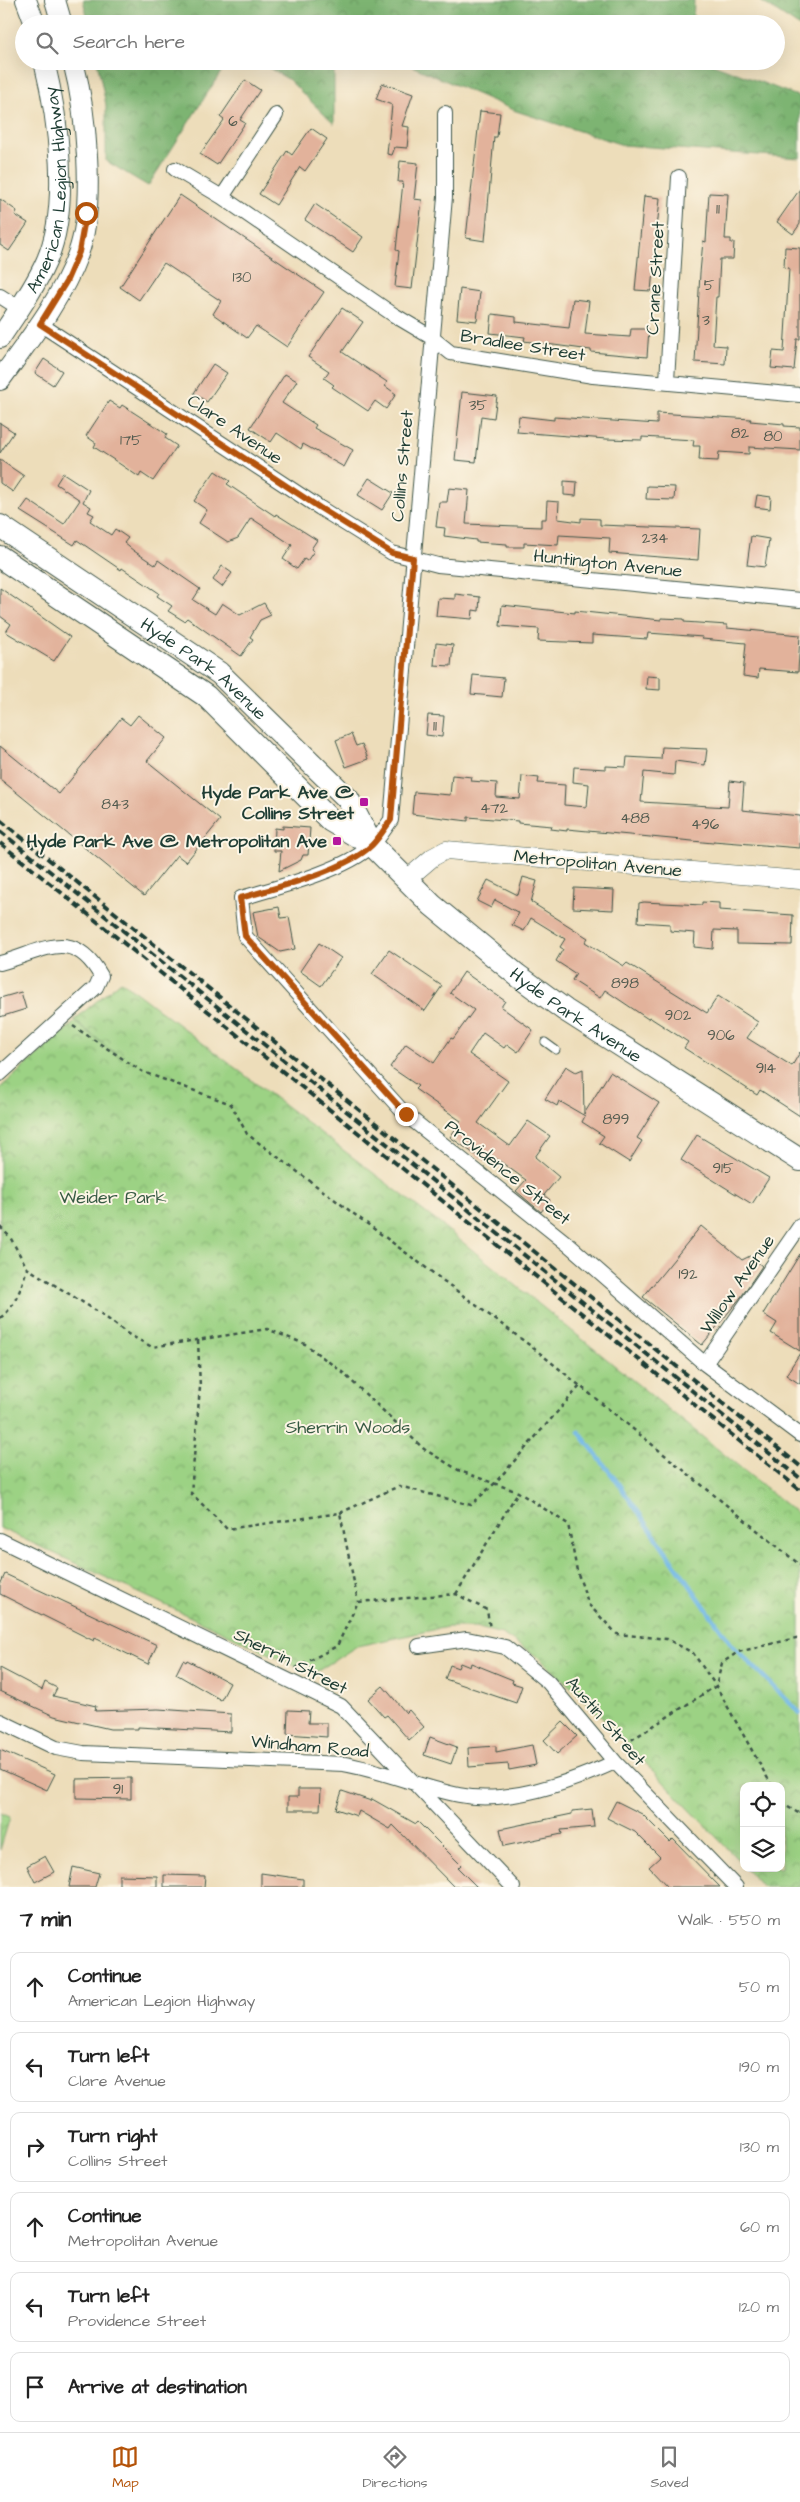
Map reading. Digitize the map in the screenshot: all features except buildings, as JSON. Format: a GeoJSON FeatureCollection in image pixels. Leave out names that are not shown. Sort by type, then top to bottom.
{"type":"FeatureCollection","features":[{"type":"Feature","properties":{"kind":"main road"},"geometry":{"type":"LineString","coordinates":[[26,0],[32,15]]}},
{"type":"Feature","properties":{"kind":"main road"},"geometry":{"type":"LineString","coordinates":[[54,0],[59,15]]}},
{"type":"Feature","properties":{"kind":"main road","name":"American Legion Highway"},"geometry":{"type":"LineString","coordinates":[[0,338],[46,262],[56,228],[59,192],[57,146],[51,90],[46,70]]}},
{"type":"Feature","properties":{"kind":"main road","name":"American Legion Highway"},"geometry":{"type":"LineString","coordinates":[[0,380],[40,324],[66,282],[79,252],[86,213],[86,147],[73,70]]}},
{"type":"Feature","properties":{"kind":"main road","name":"Hyde Park Avenue"},"geometry":{"type":"LineString","coordinates":[[0,526],[219,673],[348,799],[372,845]]}},
{"type":"Feature","properties":{"kind":"main road","name":"Hyde Park Avenue"},"geometry":{"type":"LineString","coordinates":[[0,556],[206,696],[331,821],[372,845],[406,880],[460,930],[565,1010],[800,1160]]}},
{"type":"Feature","properties":{"kind":"street","name":"Collins Street"},"geometry":{"type":"LineString","coordinates":[[372,845],[391,820],[431,337],[445,197],[445,113]]}},
{"type":"Feature","properties":{"kind":"street"},"geometry":{"type":"LineString","coordinates":[[222,197],[276,115]]}},
{"type":"Feature","properties":{"kind":"street","name":"Bradlee Street"},"geometry":{"type":"LineString","coordinates":[[175,169],[222,197],[394,315],[431,337],[451,353],[593,376],[667,381],[800,395]]}},
{"type":"Feature","properties":{"kind":"street","name":"Crane Street"},"geometry":{"type":"LineString","coordinates":[[667,381],[679,177]]}},
{"type":"Feature","properties":{"kind":"street"},"geometry":{"type":"LineString","coordinates":[[0,296],[19,308]]}},
{"type":"Feature","properties":{"kind":"street","name":"Clare Avenue"},"geometry":{"type":"LineString","coordinates":[[40,324],[320,508],[392,553],[413,558]]}},
{"type":"Feature","properties":{"kind":"street","name":"Huntington Avenue"},"geometry":{"type":"LineString","coordinates":[[413,558],[438,565],[800,600]]}},
{"type":"Feature","properties":{"kind":"street","name":"Providence Street"},"geometry":{"type":"LineString","coordinates":[[372,845],[338,866],[288,885],[240,898],[245,936],[405,1114],[570,1246],[704,1364],[800,1435]]}},
{"type":"Feature","properties":{"kind":"street","name":"Metropolitan Avenue"},"geometry":{"type":"LineString","coordinates":[[406,880],[433,857],[446,850],[800,880]]}},
{"type":"Feature","properties":{"kind":"street"},"geometry":{"type":"LineString","coordinates":[[0,963],[59,944],[70,945],[94,964],[101,976],[96,986],[0,1074]]}},
{"type":"Feature","properties":{"kind":"street","name":"Willow Avenue"},"geometry":{"type":"LineString","coordinates":[[704,1364],[800,1226]]}},
{"type":"Feature","properties":{"kind":"street","name":"Sherrin Street"},"geometry":{"type":"LineString","coordinates":[[0,1540],[341,1706],[416,1782],[513,1887]]}},
{"type":"Feature","properties":{"kind":"street","name":"Austin Street"},"geometry":{"type":"LineString","coordinates":[[419,1646],[467,1639],[505,1647],[548,1682],[615,1762],[736,1887]]}},
{"type":"Feature","properties":{"kind":"street","name":"Windham Road"},"geometry":{"type":"LineString","coordinates":[[0,1721],[56,1748],[83,1754],[325,1762],[367,1768],[467,1796],[508,1796],[561,1782],[615,1762]]}},
{"type":"Feature","properties":{"kind":"lane"},"geometry":{"type":"LineString","coordinates":[[545,1042],[556,1050]]}},
{"type":"Feature","properties":{"kind":"path"},"geometry":{"type":"LineString","coordinates":[[70,1024],[143,1072],[231,1104],[247,1134],[536,1350],[800,1565]]}},
{"type":"Feature","properties":{"kind":"path"},"geometry":{"type":"LineString","coordinates":[[0,1227],[10,1237],[27,1268],[100,1313],[128,1334],[152,1347],[267,1329],[305,1344],[342,1372],[424,1450],[460,1471],[518,1492],[568,1524],[576,1571],[589,1605],[617,1634],[667,1639],[693,1653],[716,1686],[770,1782]]}},
{"type":"Feature","properties":{"kind":"path"},"geometry":{"type":"LineString","coordinates":[[0,1318],[19,1293],[27,1268]]}},
{"type":"Feature","properties":{"kind":"path"},"geometry":{"type":"LineString","coordinates":[[198,1340],[200,1387],[191,1493],[227,1529],[340,1513],[399,1486],[471,1505],[495,1483],[580,1386]]}},
{"type":"Feature","properties":{"kind":"path"},"geometry":{"type":"LineString","coordinates":[[456,1594],[518,1492]]}},
{"type":"Feature","properties":{"kind":"path"},"geometry":{"type":"LineString","coordinates":[[281,1676],[336,1646],[358,1602],[340,1513]]}},
{"type":"Feature","properties":{"kind":"path"},"geometry":{"type":"LineString","coordinates":[[358,1602],[456,1594],[487,1610],[492,1645]]}},
{"type":"Feature","properties":{"kind":"path"},"geometry":{"type":"LineString","coordinates":[[625,1744],[716,1686],[722,1663],[738,1652],[800,1637]]}},
{"type":"Feature","properties":{"kind":"path"},"geometry":{"type":"LineString","coordinates":[[785,1805],[800,1814]]}},
{"type":"Feature","properties":{"kind":"green space"},"geometry":{"type":"Polygon","coordinates":[[[83,0],[694,0],[693,15],[87,15],[83,0]]]}},
{"type":"Feature","properties":{"kind":"green space"},"geometry":{"type":"Polygon","coordinates":[[[759,0],[800,0],[800,27],[785,17],[785,15],[782,15],[759,0]]]}},
{"type":"Feature","properties":{"kind":"green space"},"geometry":{"type":"Polygon","coordinates":[[[99,70],[222,70],[148,186],[106,161],[106,105],[99,70]]]}},
{"type":"Feature","properties":{"kind":"green space"},"geometry":{"type":"Polygon","coordinates":[[[272,70],[334,70],[334,124],[288,79],[272,70]]]}},
{"type":"Feature","properties":{"kind":"green space"},"geometry":{"type":"Polygon","coordinates":[[[421,70],[729,70],[800,97],[800,158],[623,145],[516,111],[421,70]]]}},
{"type":"Feature","properties":{"kind":"green space","name":"Sherrin Woods"},"geometry":{"type":"Polygon","coordinates":[[[121,981],[439,1223],[800,1516],[800,1887],[763,1887],[749,1872],[785,1872],[785,1782],[740,1782],[740,1862],[583,1698],[538,1657],[502,1634],[475,1627],[447,1627],[357,1646],[313,1674],[0,1528],[0,1088],[75,1022],[122,1059],[74,1020],[121,981]]]}},
{"type":"Feature","properties":{"kind":"green space"},"geometry":{"type":"Polygon","coordinates":[[[0,1813],[10,1817],[0,1850],[0,1813]]]}},
{"type":"Feature","properties":{"kind":"waterway"},"geometry":{"type":"LineString","coordinates":[[579,1432],[615,1479],[732,1645],[800,1713]]}},
{"type":"Feature","properties":{"kind":"railway"},"geometry":{"type":"LineString","coordinates":[[0,820],[800,1466]]}},
{"type":"Feature","properties":{"kind":"railway"},"geometry":{"type":"LineString","coordinates":[[0,831],[800,1478]]}},
{"type":"Feature","properties":{"kind":"railway"},"geometry":{"type":"LineString","coordinates":[[0,843],[800,1490]]}},
{"type":"Feature","properties":{"kind":"place","name":"Hyde Park Ave @ Collins Street"},"geometry":{"type":"Point","coordinates":[364,802]}},
{"type":"Feature","properties":{"kind":"place","name":"Hyde Park Ave @ Metropolitan Ave"},"geometry":{"type":"Point","coordinates":[337,841]}},
{"type":"Feature","properties":{"kind":"route"},"geometry":{"type":"LineString","coordinates":[[86,213],[79,252],[66,282],[40,324],[320,508],[392,553],[413,558],[391,820],[372,845],[338,866],[288,885],[240,898],[245,936],[406,1114]]}},
{"type":"Feature","properties":{"kind":"park label","name":"Weider Park"},"geometry":{"type":"Point","coordinates":[113,1197]}}]}
